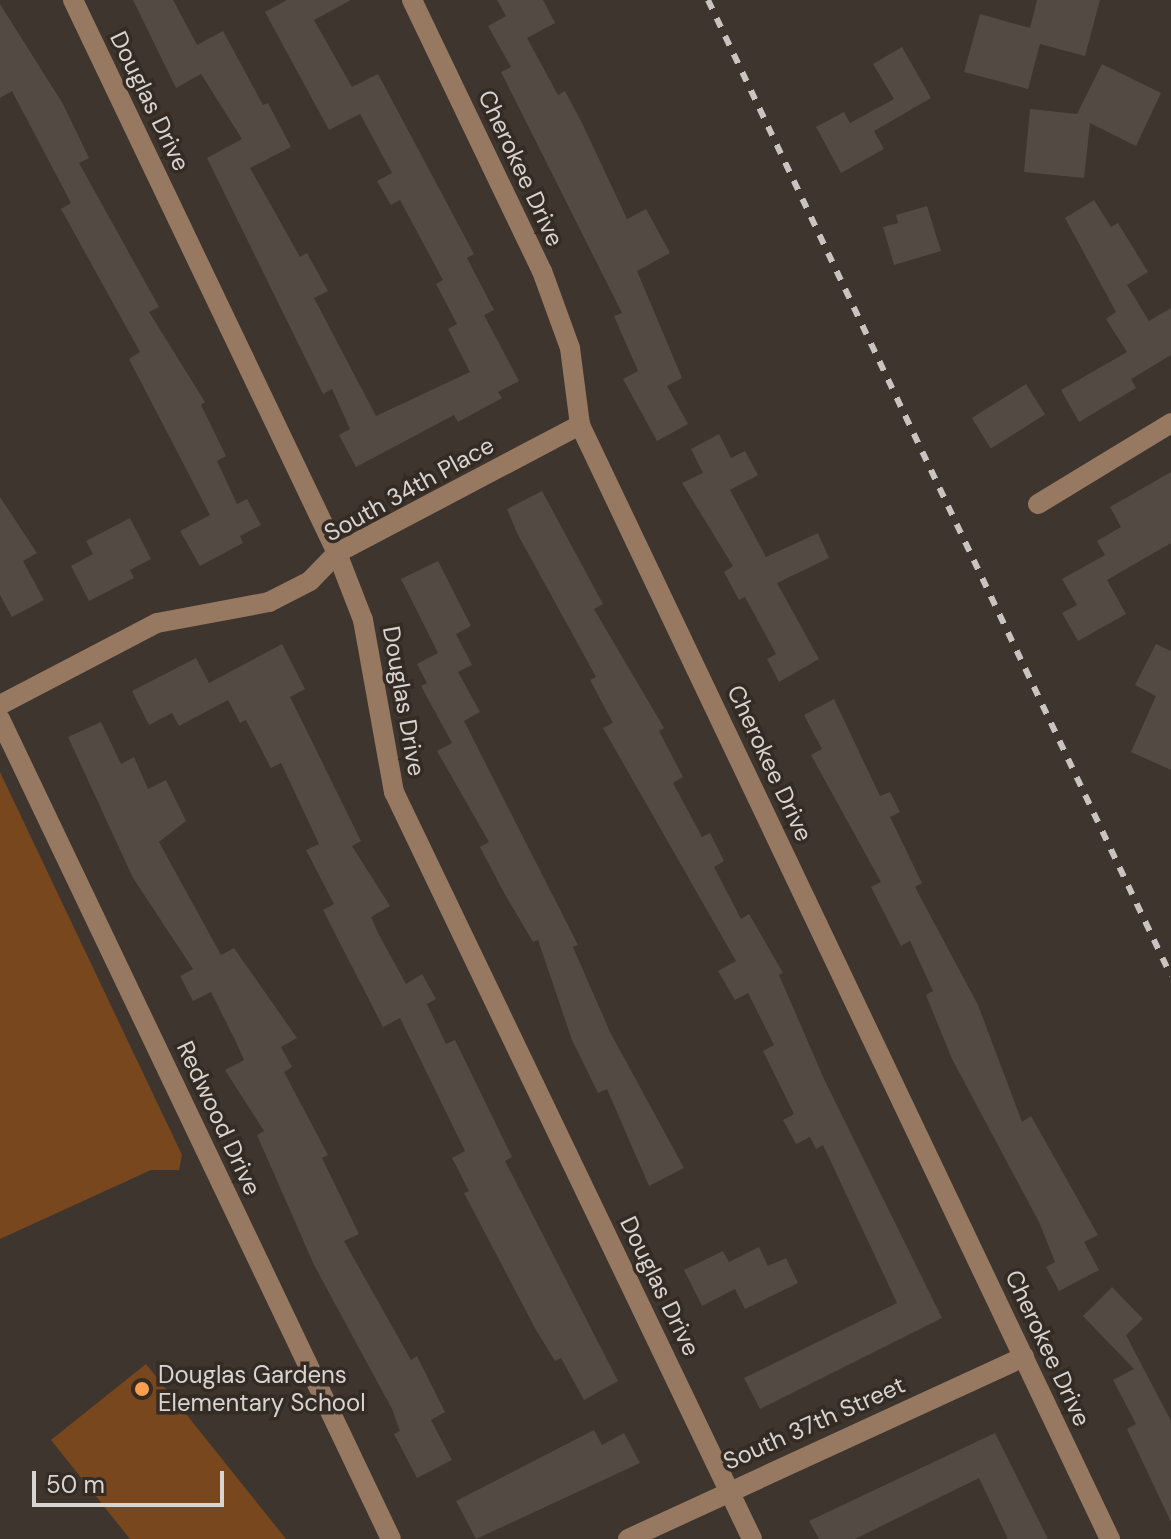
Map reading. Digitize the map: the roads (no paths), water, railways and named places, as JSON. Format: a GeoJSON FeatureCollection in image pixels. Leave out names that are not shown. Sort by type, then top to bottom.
{"type":"FeatureCollection","features":[{"type":"Feature","properties":{"kind":"street","name":"Douglas Drive"},"geometry":{"type":"LineString","coordinates":[[73,0],[337,553],[363,620],[394,792],[752,1539]]}},
{"type":"Feature","properties":{"kind":"street","name":"Cherokee Drive"},"geometry":{"type":"LineString","coordinates":[[412,0],[542,271],[570,348],[580,425],[1110,1539]]}},
{"type":"Feature","properties":{"kind":"street"},"geometry":{"type":"LineString","coordinates":[[1038,504],[1171,423]]}},
{"type":"Feature","properties":{"kind":"street","name":"South 34th Place"},"geometry":{"type":"LineString","coordinates":[[0,705],[157,623],[269,602],[310,581],[337,553],[580,425]]}},
{"type":"Feature","properties":{"kind":"street","name":"Redwood Drive"},"geometry":{"type":"LineString","coordinates":[[0,719],[391,1539]]}},
{"type":"Feature","properties":{"kind":"street","name":"South 37th Street"},"geometry":{"type":"LineString","coordinates":[[628,1539],[1024,1357]]}},
{"type":"Feature","properties":{"kind":"railway"},"geometry":{"type":"LineString","coordinates":[[708,0],[1171,976]]}},
{"type":"Feature","properties":{"kind":"place","name":"Douglas Gardens Elementary School"},"geometry":{"type":"Point","coordinates":[142,1389]}}]}
